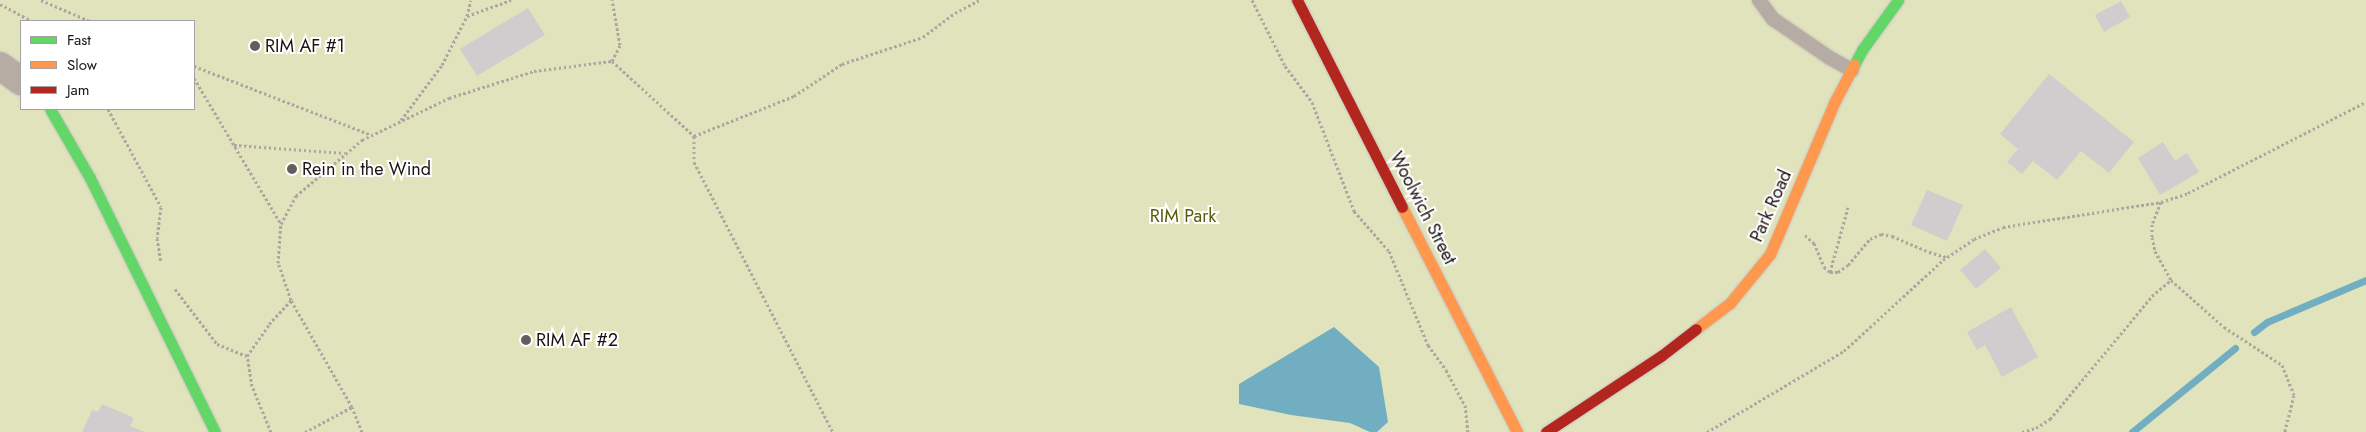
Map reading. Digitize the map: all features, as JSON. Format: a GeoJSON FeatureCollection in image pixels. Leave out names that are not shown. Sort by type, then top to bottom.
{"type":"FeatureCollection","features":[{"type":"Feature","properties":{"kind":"street","name":"Woolwich Street"},"geometry":{"type":"LineString","coordinates":[[1297,0],[1517,432]]}},
{"type":"Feature","properties":{"kind":"street","name":"Park Road"},"geometry":{"type":"LineString","coordinates":[[1546,432],[1661,356],[1730,303],[1770,254],[1835,101],[1862,50],[1898,0]]}},
{"type":"Feature","properties":{"kind":"street"},"geometry":{"type":"LineString","coordinates":[[0,66],[20,80]]}},
{"type":"Feature","properties":{"kind":"street"},"geometry":{"type":"LineString","coordinates":[[51,110],[90,178],[215,432]]}},
{"type":"Feature","properties":{"kind":"lane"},"geometry":{"type":"LineString","coordinates":[[1759,0],[1774,18],[1830,58],[1852,70]]}},
{"type":"Feature","properties":{"kind":"path"},"geometry":{"type":"LineString","coordinates":[[42,0],[88,20]]}},
{"type":"Feature","properties":{"kind":"path"},"geometry":{"type":"LineString","coordinates":[[400,122],[442,65],[467,16],[470,0]]}},
{"type":"Feature","properties":{"kind":"path"},"geometry":{"type":"LineString","coordinates":[[467,16],[511,0]]}},
{"type":"Feature","properties":{"kind":"path"},"geometry":{"type":"LineString","coordinates":[[612,0],[620,44],[612,62]]}},
{"type":"Feature","properties":{"kind":"path"},"geometry":{"type":"LineString","coordinates":[[694,136],[794,96],[842,64],[923,37],[955,12],[979,0]]}},
{"type":"Feature","properties":{"kind":"path"},"geometry":{"type":"LineString","coordinates":[[1252,0],[1285,66],[1312,102],[1354,211],[1389,251],[1428,345],[1446,370],[1465,405],[1468,432]]}},
{"type":"Feature","properties":{"kind":"path"},"geometry":{"type":"LineString","coordinates":[[0,4],[30,20]]}},
{"type":"Feature","properties":{"kind":"path"},"geometry":{"type":"LineString","coordinates":[[362,432],[352,407],[291,300],[278,263],[281,224],[296,196],[362,140],[449,98],[534,70],[612,62],[694,136],[694,162],[833,432]]}},
{"type":"Feature","properties":{"kind":"path"},"geometry":{"type":"LineString","coordinates":[[195,66],[372,135]]}},
{"type":"Feature","properties":{"kind":"path"},"geometry":{"type":"LineString","coordinates":[[195,80],[281,224]]}},
{"type":"Feature","properties":{"kind":"path"},"geometry":{"type":"LineString","coordinates":[[1707,432],[1844,351],[1948,257],[1974,239],[2003,228],[2162,202],[2188,193],[2366,102]]}},
{"type":"Feature","properties":{"kind":"path"},"geometry":{"type":"LineString","coordinates":[[109,110],[161,207],[157,238],[161,264]]}},
{"type":"Feature","properties":{"kind":"path"},"geometry":{"type":"LineString","coordinates":[[233,145],[346,153]]}},
{"type":"Feature","properties":{"kind":"path"},"geometry":{"type":"LineString","coordinates":[[2162,202],[2152,224],[2152,237],[2155,251],[2171,280],[2224,327],[2282,365],[2294,395],[2284,432]]}},
{"type":"Feature","properties":{"kind":"path"},"geometry":{"type":"LineString","coordinates":[[1830,272],[1848,207]]}},
{"type":"Feature","properties":{"kind":"path"},"geometry":{"type":"LineString","coordinates":[[1783,223],[1808,236],[1814,243],[1824,267],[1830,272],[1838,272],[1843,269],[1870,239],[1881,234],[1892,236],[1929,252],[1948,257]]}},
{"type":"Feature","properties":{"kind":"path"},"geometry":{"type":"LineString","coordinates":[[2022,432],[2036,428],[2050,419],[2152,296],[2171,280]]}},
{"type":"Feature","properties":{"kind":"path"},"geometry":{"type":"LineString","coordinates":[[173,286],[217,344],[247,356]]}},
{"type":"Feature","properties":{"kind":"path"},"geometry":{"type":"LineString","coordinates":[[271,432],[252,386],[247,356],[269,324],[291,300]]}},
{"type":"Feature","properties":{"kind":"path"},"geometry":{"type":"LineString","coordinates":[[305,432],[352,407]]}},
{"type":"Feature","properties":{"kind":"green space","name":"RIM Park"},"geometry":{"type":"Polygon","coordinates":[[[0,0],[2366,0],[2366,432],[0,432],[0,0]]]}},
{"type":"Feature","properties":{"kind":"water"},"geometry":{"type":"Polygon","coordinates":[[[1334,327],[1379,367],[1388,422],[1377,432],[1370,432],[1350,423],[1291,415],[1239,404],[1239,384],[1334,327]]]}},
{"type":"Feature","properties":{"kind":"building"},"geometry":{"type":"Polygon","coordinates":[[[2121,1],[2130,17],[2104,32],[2095,15],[2121,1]]]}},
{"type":"Feature","properties":{"kind":"building"},"geometry":{"type":"Polygon","coordinates":[[[528,8],[545,35],[477,76],[460,49],[528,8]]]}},
{"type":"Feature","properties":{"kind":"building"},"geometry":{"type":"Polygon","coordinates":[[[2049,74],[2134,142],[2109,173],[2081,151],[2057,180],[2033,161],[2022,174],[2007,162],[2018,149],[2000,134],[2049,74]]]}},
{"type":"Feature","properties":{"kind":"building"},"geometry":{"type":"Polygon","coordinates":[[[2163,142],[2175,161],[2187,153],[2199,172],[2160,195],[2138,158],[2163,142]]]}},
{"type":"Feature","properties":{"kind":"building"},"geometry":{"type":"Polygon","coordinates":[[[1927,190],[1963,205],[1947,241],[1911,225],[1927,190]]]}},
{"type":"Feature","properties":{"kind":"building"},"geometry":{"type":"Polygon","coordinates":[[[1985,249],[2001,268],[1976,289],[1960,270],[1985,249]]]}},
{"type":"Feature","properties":{"kind":"building"},"geometry":{"type":"Polygon","coordinates":[[[2011,307],[2038,357],[2002,377],[1985,345],[1977,350],[1967,332],[2011,307]]]}},
{"type":"Feature","properties":{"kind":"building"},"geometry":{"type":"Polygon","coordinates":[[[102,404],[134,418],[130,426],[145,432],[82,432],[92,410],[98,412],[102,404]]]}},
{"type":"Feature","properties":{"kind":"waterway"},"geometry":{"type":"LineString","coordinates":[[2254,332],[2267,322],[2366,280]]}},
{"type":"Feature","properties":{"kind":"waterway"},"geometry":{"type":"LineString","coordinates":[[2132,432],[2235,348]]}},
{"type":"Feature","properties":{"kind":"traffic: fast"},"geometry":{"type":"LineString","coordinates":[[1854,65],[1862,50],[1898,0]]}},
{"type":"Feature","properties":{"kind":"traffic: fast"},"geometry":{"type":"LineString","coordinates":[[51,110],[90,178],[215,432]]}},
{"type":"Feature","properties":{"kind":"traffic: slow"},"geometry":{"type":"LineString","coordinates":[[1696,329],[1730,303],[1770,254],[1835,101],[1854,65]]}},
{"type":"Feature","properties":{"kind":"traffic: slow"},"geometry":{"type":"LineString","coordinates":[[1402,207],[1517,432]]}},
{"type":"Feature","properties":{"kind":"traffic: jam"},"geometry":{"type":"LineString","coordinates":[[1297,0],[1402,207]]}},
{"type":"Feature","properties":{"kind":"traffic: jam"},"geometry":{"type":"LineString","coordinates":[[1546,432],[1661,356],[1696,329]]}},
{"type":"Feature","properties":{"kind":"place","name":"RIM AF #1"},"geometry":{"type":"Point","coordinates":[255,46]}},
{"type":"Feature","properties":{"kind":"place","name":"Rein in the Wind"},"geometry":{"type":"Point","coordinates":[292,169]}},
{"type":"Feature","properties":{"kind":"place","name":"RIM AF #2"},"geometry":{"type":"Point","coordinates":[526,340]}}]}
